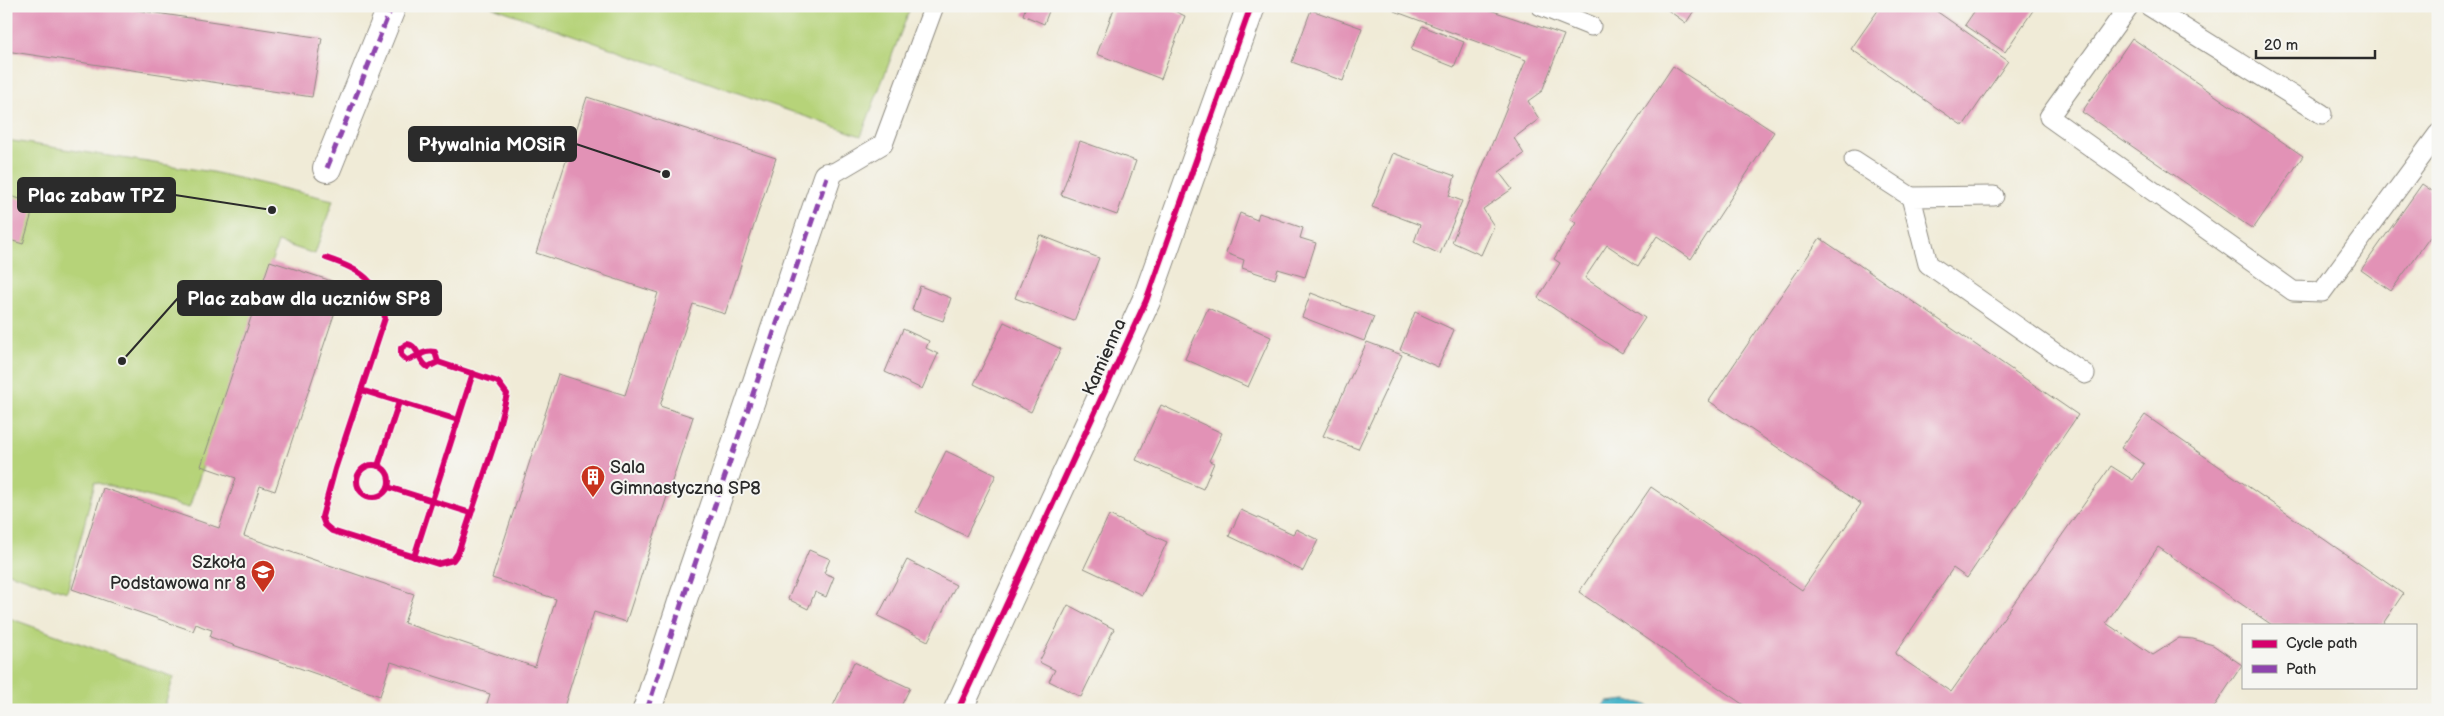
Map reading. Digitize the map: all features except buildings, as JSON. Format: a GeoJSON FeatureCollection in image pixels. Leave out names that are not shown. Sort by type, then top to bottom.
{"type":"FeatureCollection","features":[{"type":"Feature","properties":{"kind":"street"},"geometry":{"type":"LineString","coordinates":[[327,168],[392,6]]}},
{"type":"Feature","properties":{"kind":"street","name":"Kamienna"},"geometry":{"type":"LineString","coordinates":[[958,710],[1146,301],[1251,6]]}},
{"type":"Feature","properties":{"kind":"street"},"geometry":{"type":"LineString","coordinates":[[647,710],[683,599],[828,177]]}},
{"type":"Feature","properties":{"kind":"lane"},"geometry":{"type":"LineString","coordinates":[[828,177],[883,144],[934,6]]}},
{"type":"Feature","properties":{"kind":"lane"},"geometry":{"type":"LineString","coordinates":[[1541,6],[1591,26]]}},
{"type":"Feature","properties":{"kind":"lane"},"geometry":{"type":"LineString","coordinates":[[2129,6],[2049,117],[2294,291],[2322,292],[2438,134]]}},
{"type":"Feature","properties":{"kind":"lane"},"geometry":{"type":"LineString","coordinates":[[2149,6],[2322,114]]}},
{"type":"Feature","properties":{"kind":"lane"},"geometry":{"type":"LineString","coordinates":[[1854,160],[1911,197],[1994,196]]}},
{"type":"Feature","properties":{"kind":"lane"},"geometry":{"type":"LineString","coordinates":[[1911,197],[1928,264],[2085,374]]}},
{"type":"Feature","properties":{"kind":"green space"},"geometry":{"type":"Polygon","coordinates":[[[490,6],[911,6],[861,136],[490,6]]]}},
{"type":"Feature","properties":{"kind":"green space"},"geometry":{"type":"Polygon","coordinates":[[[6,140],[212,172],[333,200],[315,254],[278,242],[189,508],[95,482],[67,592],[6,572],[6,140]]]}},
{"type":"Feature","properties":{"kind":"green space"},"geometry":{"type":"Polygon","coordinates":[[[6,617],[174,677],[163,710],[6,710],[6,617]]]}},
{"type":"Feature","properties":{"kind":"water"},"geometry":{"type":"Polygon","coordinates":[[[1627,700],[1644,704],[1656,710],[1598,710],[1607,702],[1627,700]]]}},
{"type":"Feature","properties":{"kind":"marked path"},"geometry":{"type":"LineString","coordinates":[[327,168],[392,6]]}},
{"type":"Feature","properties":{"kind":"marked path"},"geometry":{"type":"LineString","coordinates":[[647,710],[827,177]]}},
{"type":"Feature","properties":{"kind":"cycle path"},"geometry":{"type":"LineString","coordinates":[[958,710],[1146,301],[1251,6]]}},
{"type":"Feature","properties":{"kind":"cycle path"},"geometry":{"type":"LineString","coordinates":[[326,258],[349,267],[366,278],[377,294],[385,318],[335,469],[322,517],[325,525],[332,531],[438,564],[453,560],[458,553],[495,442],[507,394],[498,382],[438,362]]}},
{"type":"Feature","properties":{"kind":"cycle path"},"geometry":{"type":"LineString","coordinates":[[438,362],[428,367],[422,361],[420,358],[418,354],[416,350],[414,347],[407,344],[401,348],[401,355],[406,360],[417,356],[421,354],[431,351],[435,352],[438,362]]}},
{"type":"Feature","properties":{"kind":"cycle path"},"geometry":{"type":"LineString","coordinates":[[414,557],[473,373]]}},
{"type":"Feature","properties":{"kind":"cycle path"},"geometry":{"type":"LineString","coordinates":[[361,390],[458,420]]}},
{"type":"Feature","properties":{"kind":"cycle path"},"geometry":{"type":"LineString","coordinates":[[378,466],[399,402]]}},
{"type":"Feature","properties":{"kind":"cycle path"},"geometry":{"type":"LineString","coordinates":[[373,465],[379,466],[384,470],[388,475],[389,481],[388,487],[384,492],[379,496],[373,497],[367,496],[362,492],[358,487],[357,481],[358,475],[362,470],[367,466],[373,465]]}},
{"type":"Feature","properties":{"kind":"cycle path"},"geometry":{"type":"LineString","coordinates":[[388,487],[471,513]]}},
{"type":"Feature","properties":{"kind":"place","name":"Pływalnia MOSiR"},"geometry":{"type":"Point","coordinates":[666,174]}},
{"type":"Feature","properties":{"kind":"place","name":"Plac zabaw TPZ"},"geometry":{"type":"Point","coordinates":[272,210]}},
{"type":"Feature","properties":{"kind":"place","name":"Plac zabaw dla uczniów SP8"},"geometry":{"type":"Point","coordinates":[122,361]}},
{"type":"Feature","properties":{"kind":"place","name":"Sala Gimnastyczna SP8"},"geometry":{"type":"Point","coordinates":[593,498]}},
{"type":"Feature","properties":{"kind":"place","name":"Szkoła Podstawowa nr 8"},"geometry":{"type":"Point","coordinates":[263,593]}}]}
